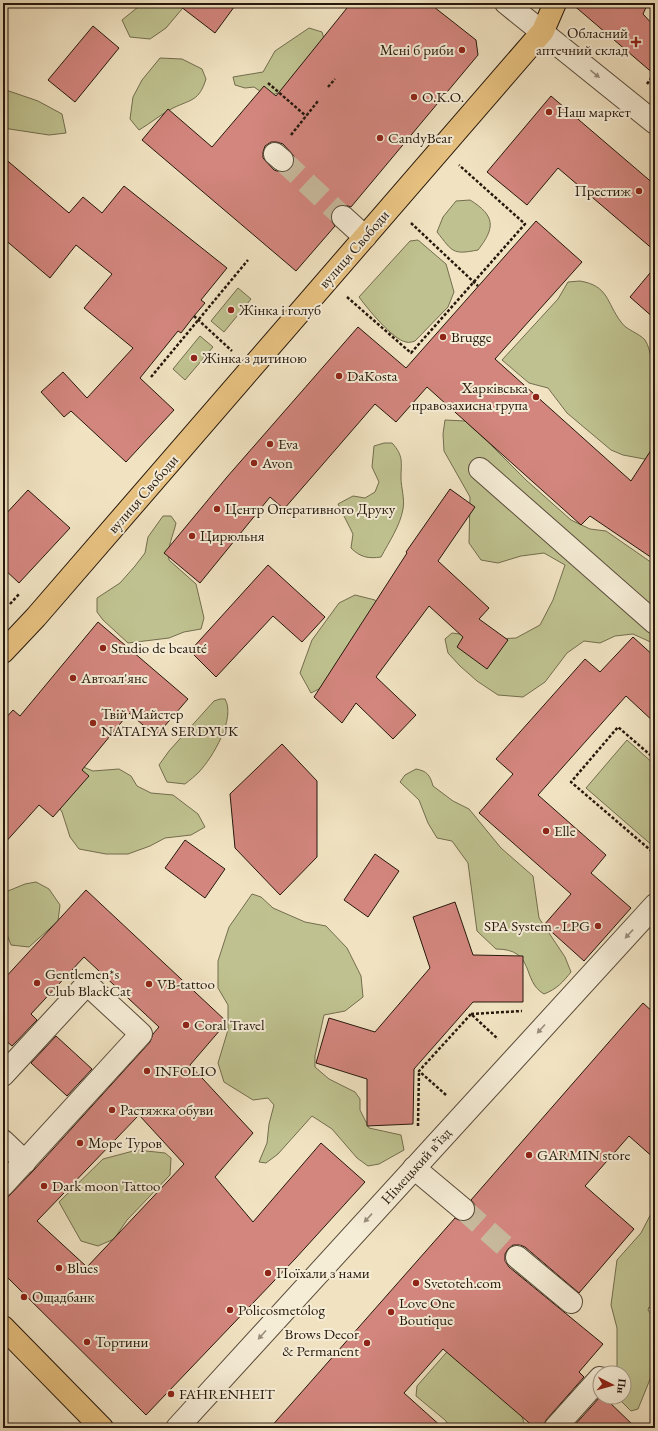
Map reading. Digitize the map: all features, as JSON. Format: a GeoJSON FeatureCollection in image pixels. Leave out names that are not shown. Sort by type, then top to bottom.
{"type":"FeatureCollection","features":[{"type":"Feature","properties":{"kind":"main road","name":"вулиця Свободи"},"geometry":{"type":"LineString","coordinates":[[3,652],[36,617],[543,31],[555,3]]}},
{"type":"Feature","properties":{"kind":"main road"},"geometry":{"type":"LineString","coordinates":[[3,1327],[102,1428]]}},
{"type":"Feature","properties":{"kind":"street"},"geometry":{"type":"LineString","coordinates":[[506,3],[543,31],[655,123]]}},
{"type":"Feature","properties":{"kind":"street"},"geometry":{"type":"LineString","coordinates":[[343,217],[365,237]]}},
{"type":"Feature","properties":{"kind":"street"},"geometry":{"type":"LineString","coordinates":[[480,469],[655,623]]}},
{"type":"Feature","properties":{"kind":"street","name":"Німецький в’їзд"},"geometry":{"type":"LineString","coordinates":[[177,1428],[655,905]]}},
{"type":"Feature","properties":{"kind":"street"},"geometry":{"type":"LineString","coordinates":[[3,1075],[87,984],[141,1034],[3,1185]]}},
{"type":"Feature","properties":{"kind":"street"},"geometry":{"type":"LineString","coordinates":[[3,1141],[25,1162]]}},
{"type":"Feature","properties":{"kind":"street"},"geometry":{"type":"LineString","coordinates":[[414,1168],[463,1209]]}},
{"type":"Feature","properties":{"kind":"street"},"geometry":{"type":"LineString","coordinates":[[517,1257],[572,1302]]}},
{"type":"Feature","properties":{"kind":"street"},"geometry":{"type":"LineString","coordinates":[[555,1428],[592,1387]]}},
{"type":"Feature","properties":{"kind":"path"},"geometry":{"type":"LineString","coordinates":[[646,85],[655,73]]}},
{"type":"Feature","properties":{"kind":"path"},"geometry":{"type":"LineString","coordinates":[[328,88],[335,79]]}},
{"type":"Feature","properties":{"kind":"path"},"geometry":{"type":"LineString","coordinates":[[268,83],[306,116]]}},
{"type":"Feature","properties":{"kind":"path"},"geometry":{"type":"LineString","coordinates":[[279,157],[306,116],[318,101]]}},
{"type":"Feature","properties":{"kind":"path"},"geometry":{"type":"LineString","coordinates":[[346,295],[411,353],[525,224],[458,164]]}},
{"type":"Feature","properties":{"kind":"path"},"geometry":{"type":"LineString","coordinates":[[409,221],[478,286]]}},
{"type":"Feature","properties":{"kind":"path"},"geometry":{"type":"LineString","coordinates":[[151,377],[248,260]]}},
{"type":"Feature","properties":{"kind":"path"},"geometry":{"type":"LineString","coordinates":[[194,316],[236,354]]}},
{"type":"Feature","properties":{"kind":"path"},"geometry":{"type":"LineString","coordinates":[[655,759],[618,727],[571,782],[655,854]]}},
{"type":"Feature","properties":{"kind":"path"},"geometry":{"type":"LineString","coordinates":[[418,1129],[419,1071],[471,1014],[523,1011]]}},
{"type":"Feature","properties":{"kind":"path"},"geometry":{"type":"LineString","coordinates":[[471,1014],[503,1044]]}},
{"type":"Feature","properties":{"kind":"path"},"geometry":{"type":"LineString","coordinates":[[419,1071],[450,1099]]}},
{"type":"Feature","properties":{"kind":"green space"},"geometry":{"type":"Polygon","coordinates":[[[143,3],[187,3],[166,28],[150,39],[130,37],[122,20],[143,3]]]}},
{"type":"Feature","properties":{"kind":"green space"},"geometry":{"type":"Polygon","coordinates":[[[309,28],[322,32],[325,42],[279,93],[267,96],[254,87],[245,88],[235,85],[233,77],[263,72],[275,51],[309,28]]]}},
{"type":"Feature","properties":{"kind":"green space"},"geometry":{"type":"Polygon","coordinates":[[[160,58],[182,59],[202,69],[206,79],[201,92],[194,98],[169,110],[139,130],[130,119],[133,97],[142,80],[160,58]]]}},
{"type":"Feature","properties":{"kind":"green space"},"geometry":{"type":"Polygon","coordinates":[[[3,89],[38,101],[62,114],[66,133],[49,135],[3,128],[3,89]]]}},
{"type":"Feature","properties":{"kind":"green space"},"geometry":{"type":"Polygon","coordinates":[[[470,200],[485,211],[490,223],[490,229],[484,242],[478,250],[458,252],[450,248],[437,232],[443,217],[456,201],[470,200]]]}},
{"type":"Feature","properties":{"kind":"green space"},"geometry":{"type":"Polygon","coordinates":[[[418,240],[446,264],[454,292],[448,307],[415,341],[406,342],[394,336],[374,316],[359,297],[410,241],[418,240]]]}},
{"type":"Feature","properties":{"kind":"green space"},"geometry":{"type":"Polygon","coordinates":[[[580,281],[589,283],[602,291],[623,325],[645,340],[652,363],[654,380],[655,461],[623,455],[611,450],[567,413],[548,388],[529,383],[502,360],[558,299],[568,282],[580,281]]]}},
{"type":"Feature","properties":{"kind":"green space"},"geometry":{"type":"Polygon","coordinates":[[[238,288],[251,299],[224,332],[211,321],[238,288]]]}},
{"type":"Feature","properties":{"kind":"green space"},"geometry":{"type":"Polygon","coordinates":[[[200,336],[213,347],[185,380],[173,369],[200,336]]]}},
{"type":"Feature","properties":{"kind":"green space"},"geometry":{"type":"Polygon","coordinates":[[[445,420],[465,421],[526,480],[571,520],[590,529],[606,531],[655,565],[655,644],[633,634],[615,636],[600,643],[584,641],[567,653],[545,682],[523,697],[498,695],[477,681],[460,666],[448,653],[445,639],[452,633],[497,639],[516,638],[540,625],[553,600],[565,565],[544,553],[521,556],[498,563],[481,560],[469,543],[470,497],[444,451],[443,434],[445,420]]]}},
{"type":"Feature","properties":{"kind":"green space"},"geometry":{"type":"Polygon","coordinates":[[[384,443],[392,443],[400,456],[401,482],[404,501],[402,515],[397,528],[381,557],[372,558],[361,555],[351,548],[353,534],[338,504],[353,496],[365,498],[375,492],[379,482],[372,467],[374,446],[384,443]]]}},
{"type":"Feature","properties":{"kind":"green space"},"geometry":{"type":"Polygon","coordinates":[[[163,516],[171,516],[176,523],[170,546],[169,560],[196,584],[204,618],[201,629],[184,632],[169,638],[128,643],[103,620],[97,612],[97,598],[120,583],[135,566],[145,553],[148,537],[163,516]]]}},
{"type":"Feature","properties":{"kind":"green space"},"geometry":{"type":"Polygon","coordinates":[[[355,595],[375,600],[380,614],[363,641],[319,689],[311,693],[300,673],[312,640],[339,603],[355,595]]]}},
{"type":"Feature","properties":{"kind":"green space"},"geometry":{"type":"Polygon","coordinates":[[[225,699],[228,707],[228,716],[221,737],[211,757],[199,772],[185,784],[167,782],[159,765],[169,751],[214,701],[225,699]]]}},
{"type":"Feature","properties":{"kind":"green space"},"geometry":{"type":"Polygon","coordinates":[[[3,729],[93,771],[119,769],[131,776],[137,786],[151,793],[173,795],[198,814],[205,827],[191,835],[165,838],[150,846],[128,854],[106,854],[79,849],[70,837],[62,812],[3,729]]]}},
{"type":"Feature","properties":{"kind":"green space"},"geometry":{"type":"Polygon","coordinates":[[[627,740],[655,765],[654,847],[586,788],[627,740]]]}},
{"type":"Feature","properties":{"kind":"green space"},"geometry":{"type":"Polygon","coordinates":[[[416,769],[428,774],[433,786],[453,801],[469,809],[501,848],[533,876],[539,918],[565,957],[571,972],[553,990],[544,994],[532,981],[523,960],[517,954],[509,950],[496,949],[477,931],[468,863],[452,841],[437,838],[428,823],[419,800],[400,782],[405,775],[416,769]]]}},
{"type":"Feature","properties":{"kind":"green space"},"geometry":{"type":"Polygon","coordinates":[[[36,882],[49,889],[60,905],[58,921],[29,947],[11,945],[3,924],[3,893],[25,884],[36,882]]]}},
{"type":"Feature","properties":{"kind":"green space"},"geometry":{"type":"Polygon","coordinates":[[[252,894],[261,897],[273,908],[305,922],[326,926],[347,948],[361,976],[363,997],[345,1011],[324,1015],[315,1056],[315,1067],[329,1079],[355,1092],[360,1099],[360,1110],[369,1128],[401,1135],[404,1150],[379,1164],[368,1166],[357,1158],[332,1129],[312,1116],[278,1154],[266,1163],[259,1162],[267,1143],[269,1124],[274,1105],[268,1098],[253,1100],[224,1082],[218,1063],[228,1030],[228,1005],[218,988],[218,961],[229,927],[252,894]]]}},
{"type":"Feature","properties":{"kind":"green space"},"geometry":{"type":"Polygon","coordinates":[[[137,1150],[165,1153],[171,1158],[170,1175],[127,1220],[114,1239],[98,1246],[81,1241],[59,1202],[103,1159],[137,1150]]]}},
{"type":"Feature","properties":{"kind":"green space"},"geometry":{"type":"Polygon","coordinates":[[[655,1206],[655,1286],[651,1298],[655,1294],[655,1312],[649,1307],[648,1310],[655,1320],[655,1367],[638,1409],[631,1411],[625,1405],[632,1405],[632,1365],[617,1365],[617,1328],[611,1305],[617,1260],[641,1233],[655,1206]]]}},
{"type":"Feature","properties":{"kind":"green space"},"geometry":{"type":"Polygon","coordinates":[[[519,1270],[528,1279],[508,1304],[516,1400],[526,1428],[451,1428],[445,1420],[416,1396],[417,1386],[519,1270]]]}},
{"type":"Feature","properties":{"kind":"building"},"geometry":{"type":"Polygon","coordinates":[[[176,3],[237,3],[215,33],[176,3]]]}},
{"type":"Feature","properties":{"kind":"building"},"geometry":{"type":"Polygon","coordinates":[[[351,3],[429,3],[476,40],[478,55],[351,207],[340,205],[334,209],[331,215],[331,220],[335,226],[296,271],[142,140],[168,109],[212,147],[264,86],[276,96],[351,3]],[[271,142],[265,146],[263,158],[274,170],[286,172],[294,163],[294,156],[283,144],[271,142]]]}},
{"type":"Feature","properties":{"kind":"building","name":"Обласний аптечний склад"},"geometry":{"type":"Polygon","coordinates":[[[571,3],[648,3],[643,14],[655,27],[655,75],[571,3]]]}},
{"type":"Feature","properties":{"kind":"building"},"geometry":{"type":"Polygon","coordinates":[[[93,26],[119,48],[75,102],[48,80],[93,26]]]}},
{"type":"Feature","properties":{"kind":"building"},"geometry":{"type":"Polygon","coordinates":[[[551,96],[655,185],[655,251],[558,168],[527,205],[487,172],[551,96]]]}},
{"type":"Feature","properties":{"kind":"building"},"geometry":{"type":"Polygon","coordinates":[[[3,157],[69,213],[83,197],[102,213],[124,186],[227,268],[201,300],[205,303],[181,333],[178,331],[140,378],[174,410],[126,462],[71,411],[64,417],[41,392],[63,372],[87,398],[133,348],[84,308],[112,274],[76,245],[50,278],[3,238],[3,157]]]}},
{"type":"Feature","properties":{"kind":"building"},"geometry":{"type":"Polygon","coordinates":[[[536,221],[582,262],[495,359],[631,481],[655,444],[655,560],[590,516],[581,525],[427,387],[396,422],[375,404],[284,509],[270,497],[200,583],[164,553],[227,477],[358,327],[406,368],[536,221]]]}},
{"type":"Feature","properties":{"kind":"building"},"geometry":{"type":"Polygon","coordinates":[[[655,267],[655,319],[630,297],[655,267]]]}},
{"type":"Feature","properties":{"kind":"building"},"geometry":{"type":"Polygon","coordinates":[[[450,489],[475,507],[438,561],[489,608],[479,619],[508,640],[487,669],[457,647],[463,637],[429,606],[376,677],[416,715],[393,739],[356,703],[342,723],[314,697],[407,553],[406,552],[450,489]]]}},
{"type":"Feature","properties":{"kind":"building"},"geometry":{"type":"Polygon","coordinates":[[[28,490],[70,528],[19,583],[3,568],[3,517],[28,490]]]}},
{"type":"Feature","properties":{"kind":"building"},"geometry":{"type":"Polygon","coordinates":[[[268,565],[325,617],[302,642],[273,616],[216,677],[190,651],[268,565]]]}},
{"type":"Feature","properties":{"kind":"building"},"geometry":{"type":"Polygon","coordinates":[[[98,622],[188,699],[156,736],[129,713],[82,770],[89,776],[53,817],[39,805],[3,845],[3,721],[13,710],[20,716],[98,622]]]}},
{"type":"Feature","properties":{"kind":"building"},"geometry":{"type":"Polygon","coordinates":[[[633,637],[655,657],[655,723],[626,696],[538,795],[606,855],[591,873],[631,908],[584,961],[544,925],[571,894],[479,813],[513,774],[496,759],[585,659],[600,672],[633,637]]]}},
{"type":"Feature","properties":{"kind":"building"},"geometry":{"type":"Polygon","coordinates":[[[282,744],[317,781],[317,857],[280,895],[235,848],[230,794],[282,744]]]}},
{"type":"Feature","properties":{"kind":"building"},"geometry":{"type":"Polygon","coordinates":[[[185,840],[225,869],[205,898],[165,868],[185,840]]]}},
{"type":"Feature","properties":{"kind":"building"},"geometry":{"type":"Polygon","coordinates":[[[375,854],[399,871],[368,917],[344,900],[375,854]]]}},
{"type":"Feature","properties":{"kind":"building"},"geometry":{"type":"Polygon","coordinates":[[[86,890],[227,1022],[190,1065],[253,1133],[215,1177],[253,1222],[321,1143],[365,1182],[295,1259],[146,1415],[3,1273],[3,1202],[150,1042],[153,1034],[159,1027],[84,957],[31,1014],[37,1020],[12,1046],[3,1038],[3,980],[86,890]],[[139,1115],[37,1221],[87,1267],[184,1164],[139,1115]]]}},
{"type":"Feature","properties":{"kind":"building"},"geometry":{"type":"Polygon","coordinates":[[[455,902],[473,955],[523,956],[523,1002],[473,1002],[414,1069],[413,1124],[367,1126],[367,1079],[316,1063],[329,1018],[375,1032],[430,968],[413,917],[455,902]]]}},
{"type":"Feature","properties":{"kind":"building"},"geometry":{"type":"Polygon","coordinates":[[[643,1003],[655,1014],[655,1159],[629,1136],[585,1186],[634,1229],[579,1293],[525,1247],[513,1245],[505,1254],[505,1261],[509,1267],[603,1344],[579,1372],[584,1377],[546,1420],[543,1428],[535,1428],[443,1349],[404,1393],[443,1428],[270,1428],[455,1218],[461,1221],[467,1221],[472,1217],[475,1211],[475,1205],[471,1200],[643,1003]]]}},
{"type":"Feature","properties":{"kind":"building"},"geometry":{"type":"Polygon","coordinates":[[[56,1036],[92,1069],[67,1096],[31,1063],[56,1036]]]}},
{"type":"Feature","properties":{"kind":"building"},"geometry":{"type":"Polygon","coordinates":[[[593,1405],[612,1405],[636,1428],[572,1428],[593,1405]]]}},
{"type":"Feature","properties":{"kind":"tunnel"},"geometry":{"type":"LineString","coordinates":[[282,160],[343,217]]}},
{"type":"Feature","properties":{"kind":"tunnel"},"geometry":{"type":"LineString","coordinates":[[463,1209],[517,1257]]}},
{"type":"Feature","properties":{"kind":"place","name":"Обласний аптечний склад"},"geometry":{"type":"Point","coordinates":[636,42]}},
{"type":"Feature","properties":{"kind":"place","name":"Мені б риби"},"geometry":{"type":"Point","coordinates":[462,50]}},
{"type":"Feature","properties":{"kind":"place","name":"O.K.O."},"geometry":{"type":"Point","coordinates":[414,97]}},
{"type":"Feature","properties":{"kind":"place","name":"Наш маркет"},"geometry":{"type":"Point","coordinates":[549,112]}},
{"type":"Feature","properties":{"kind":"place","name":"CandyBear"},"geometry":{"type":"Point","coordinates":[380,138]}},
{"type":"Feature","properties":{"kind":"place","name":"Престиж"},"geometry":{"type":"Point","coordinates":[639,191]}},
{"type":"Feature","properties":{"kind":"place","name":"Жінка і голуб"},"geometry":{"type":"Point","coordinates":[231,310]}},
{"type":"Feature","properties":{"kind":"place","name":"Brugge"},"geometry":{"type":"Point","coordinates":[443,337]}},
{"type":"Feature","properties":{"kind":"place","name":"Жінка з дитиною"},"geometry":{"type":"Point","coordinates":[194,358]}},
{"type":"Feature","properties":{"kind":"place","name":"DaKosta"},"geometry":{"type":"Point","coordinates":[339,376]}},
{"type":"Feature","properties":{"kind":"place","name":"Харківська правозахисна група"},"geometry":{"type":"Point","coordinates":[536,397]}},
{"type":"Feature","properties":{"kind":"place","name":"Eva"},"geometry":{"type":"Point","coordinates":[270,444]}},
{"type":"Feature","properties":{"kind":"place","name":"Avon"},"geometry":{"type":"Point","coordinates":[254,463]}},
{"type":"Feature","properties":{"kind":"place","name":"Центр Оперативного Друку"},"geometry":{"type":"Point","coordinates":[217,509]}},
{"type":"Feature","properties":{"kind":"place","name":"Цирюльня"},"geometry":{"type":"Point","coordinates":[192,536]}},
{"type":"Feature","properties":{"kind":"place","name":"Studio de beauté"},"geometry":{"type":"Point","coordinates":[103,648]}},
{"type":"Feature","properties":{"kind":"place","name":"Автоал'янс"},"geometry":{"type":"Point","coordinates":[73,678]}},
{"type":"Feature","properties":{"kind":"place","name":"Твій Майстер NATALYA SERDYUK"},"geometry":{"type":"Point","coordinates":[93,723]}},
{"type":"Feature","properties":{"kind":"place","name":"Elle"},"geometry":{"type":"Point","coordinates":[546,831]}},
{"type":"Feature","properties":{"kind":"place","name":"SPA System - LPG"},"geometry":{"type":"Point","coordinates":[598,926]}},
{"type":"Feature","properties":{"kind":"place","name":"Gentlemen*s Club BlackCat"},"geometry":{"type":"Point","coordinates":[37,983]}},
{"type":"Feature","properties":{"kind":"place","name":"VB-tattoo"},"geometry":{"type":"Point","coordinates":[149,984]}},
{"type":"Feature","properties":{"kind":"place","name":"Coral Travel"},"geometry":{"type":"Point","coordinates":[186,1025]}},
{"type":"Feature","properties":{"kind":"place","name":"INFOLIO"},"geometry":{"type":"Point","coordinates":[147,1071]}},
{"type":"Feature","properties":{"kind":"place","name":"Растяжка обуви"},"geometry":{"type":"Point","coordinates":[112,1110]}},
{"type":"Feature","properties":{"kind":"place","name":"Море Туров"},"geometry":{"type":"Point","coordinates":[80,1143]}},
{"type":"Feature","properties":{"kind":"place","name":"GARMIN store"},"geometry":{"type":"Point","coordinates":[529,1155]}},
{"type":"Feature","properties":{"kind":"place","name":"Dark moon Tattoo"},"geometry":{"type":"Point","coordinates":[44,1186]}},
{"type":"Feature","properties":{"kind":"place","name":"Blues"},"geometry":{"type":"Point","coordinates":[59,1268]}},
{"type":"Feature","properties":{"kind":"place","name":"Поїхали з нами"},"geometry":{"type":"Point","coordinates":[268,1273]}},
{"type":"Feature","properties":{"kind":"place","name":"Svetoteh.com"},"geometry":{"type":"Point","coordinates":[416,1283]}},
{"type":"Feature","properties":{"kind":"place","name":"Ощадбанк"},"geometry":{"type":"Point","coordinates":[24,1297]}},
{"type":"Feature","properties":{"kind":"place","name":"Policosmetolog"},"geometry":{"type":"Point","coordinates":[230,1310]}},
{"type":"Feature","properties":{"kind":"place","name":"Love One Boutique"},"geometry":{"type":"Point","coordinates":[391,1312]}},
{"type":"Feature","properties":{"kind":"place","name":"Тортини"},"geometry":{"type":"Point","coordinates":[87,1342]}},
{"type":"Feature","properties":{"kind":"place","name":"Brows Decor & Permanent"},"geometry":{"type":"Point","coordinates":[367,1343]}},
{"type":"Feature","properties":{"kind":"place","name":"FAHRENHEIT"},"geometry":{"type":"Point","coordinates":[171,1394]}}]}
